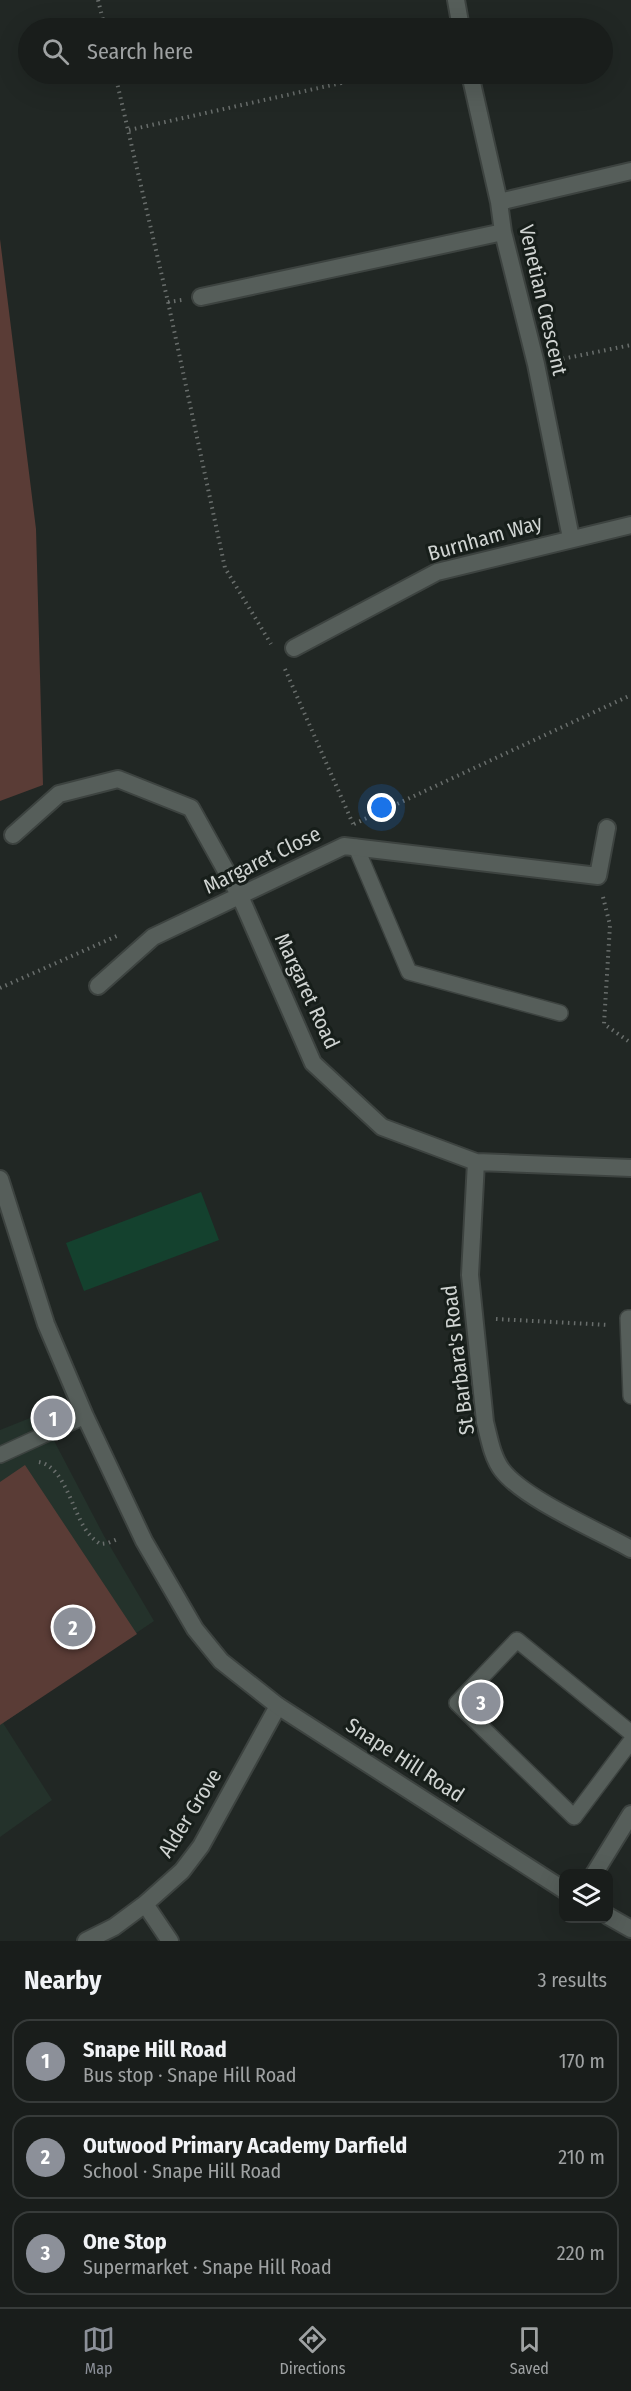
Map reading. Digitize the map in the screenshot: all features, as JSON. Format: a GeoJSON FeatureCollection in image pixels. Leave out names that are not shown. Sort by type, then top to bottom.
{"type":"FeatureCollection","features":[{"type":"Feature","properties":{"kind":"street"},"geometry":{"type":"LineString","coordinates":[[456,0],[459,18]]}},
{"type":"Feature","properties":{"kind":"street","name":"Venetian Crescent"},"geometry":{"type":"LineString","coordinates":[[472,84],[499,202],[503,232],[536,364],[571,538]]}},
{"type":"Feature","properties":{"kind":"street"},"geometry":{"type":"LineString","coordinates":[[499,202],[631,171]]}},
{"type":"Feature","properties":{"kind":"street"},"geometry":{"type":"LineString","coordinates":[[201,297],[503,232]]}},
{"type":"Feature","properties":{"kind":"street","name":"Burnham Way"},"geometry":{"type":"LineString","coordinates":[[294,648],[437,572],[631,525]]}},
{"type":"Feature","properties":{"kind":"street","name":"Margaret Road"},"geometry":{"type":"LineString","coordinates":[[13,835],[59,794],[118,778],[191,808],[240,896],[313,1063],[382,1127],[476,1162],[631,1168]]}},
{"type":"Feature","properties":{"kind":"street"},"geometry":{"type":"LineString","coordinates":[[598,876],[607,828]]}},
{"type":"Feature","properties":{"kind":"street","name":"Margaret Close"},"geometry":{"type":"LineString","coordinates":[[98,986],[153,937],[344,846],[598,876]]}},
{"type":"Feature","properties":{"kind":"street","name":"St Barbara's Road"},"geometry":{"type":"LineString","coordinates":[[476,1162],[470,1275],[485,1422],[491,1445],[501,1469],[523,1490],[631,1549]]}},
{"type":"Feature","properties":{"kind":"street","name":"Snape Hill Road"},"geometry":{"type":"LineString","coordinates":[[0,1179],[46,1324],[85,1416],[138,1530],[195,1629],[221,1661],[279,1706],[559,1887]]}},
{"type":"Feature","properties":{"kind":"street","name":"Alder Grove"},"geometry":{"type":"LineString","coordinates":[[86,1941],[145,1905],[182,1870],[201,1846],[279,1706]]}},
{"type":"Feature","properties":{"kind":"street"},"geometry":{"type":"LineString","coordinates":[[597,1869],[631,1814]]}},
{"type":"Feature","properties":{"kind":"street"},"geometry":{"type":"LineString","coordinates":[[145,1905],[170,1941]]}},
{"type":"Feature","properties":{"kind":"street"},"geometry":{"type":"LineString","coordinates":[[613,1918],[631,1929]]}},
{"type":"Feature","properties":{"kind":"lane"},"geometry":{"type":"LineString","coordinates":[[356,847],[409,972],[560,1013]]}},
{"type":"Feature","properties":{"kind":"lane"},"geometry":{"type":"LineString","coordinates":[[630,1322],[631,1396]]}},
{"type":"Feature","properties":{"kind":"lane"},"geometry":{"type":"LineString","coordinates":[[0,1455],[85,1416]]}},
{"type":"Feature","properties":{"kind":"lane"},"geometry":{"type":"LineString","coordinates":[[631,1733],[517,1640],[457,1703],[574,1817],[631,1741]]}},
{"type":"Feature","properties":{"kind":"path"},"geometry":{"type":"LineString","coordinates":[[98,0],[102,18]]}},
{"type":"Feature","properties":{"kind":"path"},"geometry":{"type":"LineString","coordinates":[[118,84],[225,568],[273,647]]}},
{"type":"Feature","properties":{"kind":"path"},"geometry":{"type":"LineString","coordinates":[[129,130],[336,84]]}},
{"type":"Feature","properties":{"kind":"path"},"geometry":{"type":"LineString","coordinates":[[536,364],[631,345]]}},
{"type":"Feature","properties":{"kind":"path"},"geometry":{"type":"LineString","coordinates":[[284,667],[353,825]]}},
{"type":"Feature","properties":{"kind":"path"},"geometry":{"type":"LineString","coordinates":[[332,851],[353,825],[631,695]]}},
{"type":"Feature","properties":{"kind":"path"},"geometry":{"type":"LineString","coordinates":[[598,876],[610,926],[604,1024],[631,1043]]}},
{"type":"Feature","properties":{"kind":"path"},"geometry":{"type":"LineString","coordinates":[[0,988],[132,930],[153,937]]}},
{"type":"Feature","properties":{"kind":"path"},"geometry":{"type":"LineString","coordinates":[[474,1318],[630,1322]]}},
{"type":"Feature","properties":{"kind":"path"},"geometry":{"type":"LineString","coordinates":[[30,1461],[44,1463],[58,1476],[88,1533],[100,1544],[108,1543],[138,1530]]}},
{"type":"Feature","properties":{"kind":"shaded area"},"geometry":{"type":"Polygon","coordinates":[[[0,239],[36,529],[43,785],[0,801],[0,239]]]}},
{"type":"Feature","properties":{"kind":"shaded area"},"geometry":{"type":"Polygon","coordinates":[[[40,1414],[104,1536],[154,1621],[3,1723],[52,1800],[0,1837],[0,1430],[40,1414]]]}},
{"type":"Feature","properties":{"kind":"shaded area"},"geometry":{"type":"Polygon","coordinates":[[[25,1465],[137,1634],[0,1725],[0,1482],[25,1465]]]}},
{"type":"Feature","properties":{"kind":"building"},"geometry":{"type":"Polygon","coordinates":[[[201,1192],[219,1240],[84,1291],[66,1243],[201,1192]]]}},
{"type":"Feature","properties":{"kind":"place","name":"Snape Hill Road"},"geometry":{"type":"Point","coordinates":[53,1418]}},
{"type":"Feature","properties":{"kind":"place","name":"Outwood Primary Academy Darfield"},"geometry":{"type":"Point","coordinates":[73,1627]}},
{"type":"Feature","properties":{"kind":"place","name":"One Stop"},"geometry":{"type":"Point","coordinates":[481,1702]}}]}
